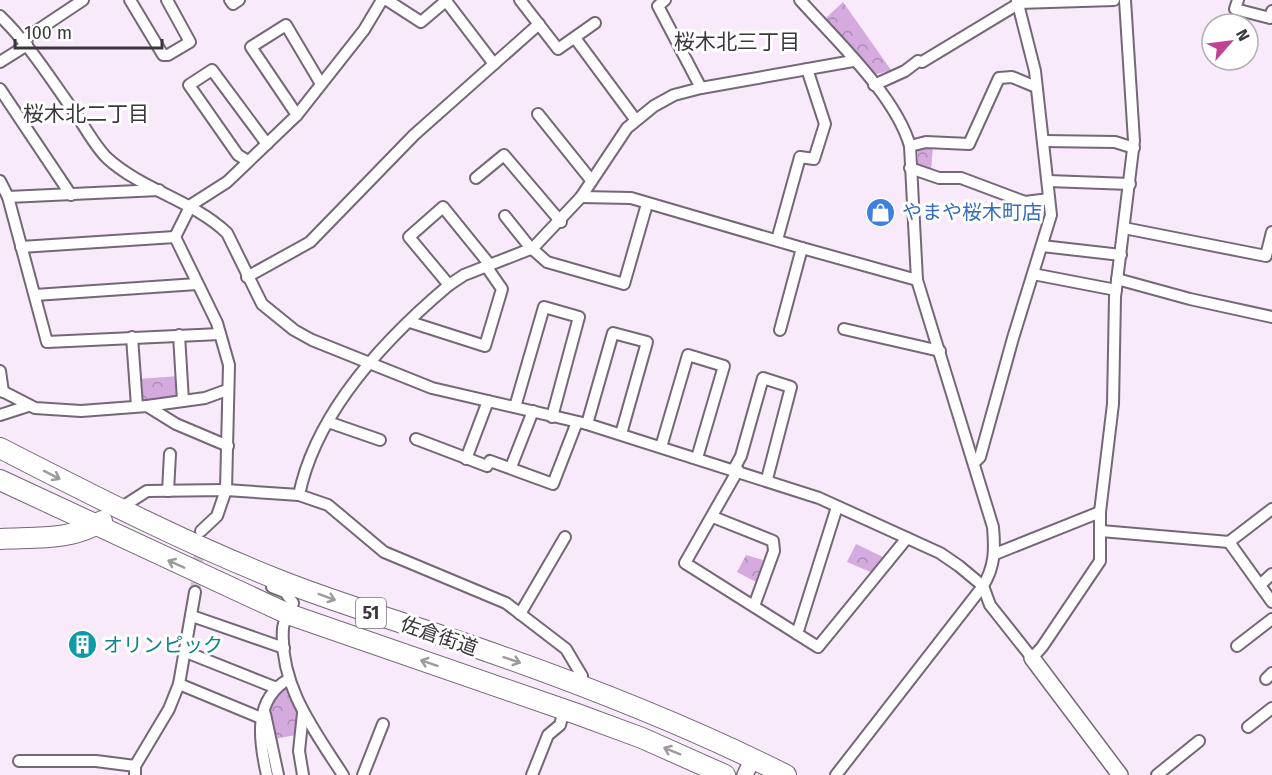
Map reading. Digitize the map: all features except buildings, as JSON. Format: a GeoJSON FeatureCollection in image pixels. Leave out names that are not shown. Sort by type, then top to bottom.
{"type":"FeatureCollection","features":[{"type":"Feature","properties":{"kind":"highway","name":"51"},"geometry":{"type":"LineString","coordinates":[[0,448],[119,509]]}},
{"type":"Feature","properties":{"kind":"highway","name":"51"},"geometry":{"type":"LineString","coordinates":[[0,480],[95,525]]}},
{"type":"Feature","properties":{"kind":"highway"},"geometry":{"type":"LineString","coordinates":[[0,539],[62,536],[95,525],[119,509]]}},
{"type":"Feature","properties":{"kind":"highway","name":"佐倉街道"},"geometry":{"type":"LineString","coordinates":[[119,509],[192,535],[280,580],[577,683],[749,766],[786,775]]}},
{"type":"Feature","properties":{"kind":"highway","name":"佐倉街道"},"geometry":{"type":"LineString","coordinates":[[95,525],[288,614],[564,710],[663,747],[725,775]]}},
{"type":"Feature","properties":{"kind":"street"},"geometry":{"type":"LineString","coordinates":[[0,62],[83,0]]}},
{"type":"Feature","properties":{"kind":"street"},"geometry":{"type":"LineString","coordinates":[[130,0],[164,55],[168,55],[190,42],[167,0]]}},
{"type":"Feature","properties":{"kind":"street"},"geometry":{"type":"LineString","coordinates":[[230,0],[233,4],[239,0]]}},
{"type":"Feature","properties":{"kind":"street"},"geometry":{"type":"LineString","coordinates":[[175,237],[191,206],[227,182],[297,115],[364,30],[382,0]]}},
{"type":"Feature","properties":{"kind":"street"},"geometry":{"type":"LineString","coordinates":[[387,0],[421,22],[447,1],[494,64]]}},
{"type":"Feature","properties":{"kind":"street"},"geometry":{"type":"LineString","coordinates":[[520,0],[558,49],[595,23]]}},
{"type":"Feature","properties":{"kind":"street"},"geometry":{"type":"LineString","coordinates":[[665,0],[658,6],[702,88]]}},
{"type":"Feature","properties":{"kind":"street"},"geometry":{"type":"LineString","coordinates":[[800,0],[898,116],[910,146],[917,280],[993,527],[995,554],[990,574],[983,586],[836,775]]}},
{"type":"Feature","properties":{"kind":"street"},"geometry":{"type":"LineString","coordinates":[[874,85],[904,71],[918,61],[922,62],[1018,3],[1114,0]]}},
{"type":"Feature","properties":{"kind":"street"},"geometry":{"type":"LineString","coordinates":[[1032,658],[1042,647],[1100,561],[1100,512],[1113,404],[1117,284],[1134,148],[1125,0]]}},
{"type":"Feature","properties":{"kind":"street"},"geometry":{"type":"LineString","coordinates":[[1238,0],[1235,9],[1270,18],[1272,10]]}},
{"type":"Feature","properties":{"kind":"street"},"geometry":{"type":"LineString","coordinates":[[974,463],[980,457],[1051,215],[1035,70],[1018,3]]}},
{"type":"Feature","properties":{"kind":"street"},"geometry":{"type":"LineString","coordinates":[[0,16],[25,43],[102,152],[109,159],[159,190],[191,206],[227,233],[262,304],[294,330],[312,340],[432,388],[582,423],[767,479],[940,553],[983,586],[990,605],[1120,775]]}},
{"type":"Feature","properties":{"kind":"street"},"geometry":{"type":"LineString","coordinates":[[247,277],[310,242],[414,135],[539,24]]}},
{"type":"Feature","properties":{"kind":"street"},"geometry":{"type":"LineString","coordinates":[[297,115],[251,47],[286,25],[321,84]]}},
{"type":"Feature","properties":{"kind":"street"},"geometry":{"type":"LineString","coordinates":[[575,38],[635,119]]}},
{"type":"Feature","properties":{"kind":"street"},"geometry":{"type":"LineString","coordinates":[[299,495],[307,464],[328,422],[370,362],[449,285],[464,275],[533,249],[561,222],[582,197],[618,139],[635,119],[674,95],[853,61]]}},
{"type":"Feature","properties":{"kind":"street"},"geometry":{"type":"LineString","coordinates":[[777,240],[800,157],[814,159],[825,124],[807,69]]}},
{"type":"Feature","properties":{"kind":"street"},"geometry":{"type":"LineString","coordinates":[[248,161],[238,155],[189,85],[212,70],[267,144]]}},
{"type":"Feature","properties":{"kind":"street"},"geometry":{"type":"LineString","coordinates":[[910,146],[926,142],[969,144],[999,78],[1012,76],[1036,87]]}},
{"type":"Feature","properties":{"kind":"street"},"geometry":{"type":"LineString","coordinates":[[0,89],[71,195]]}},
{"type":"Feature","properties":{"kind":"street"},"geometry":{"type":"LineString","coordinates":[[538,114],[591,180]]}},
{"type":"Feature","properties":{"kind":"street"},"geometry":{"type":"LineString","coordinates":[[1043,141],[1115,142],[1134,148]]}},
{"type":"Feature","properties":{"kind":"street"},"geometry":{"type":"LineString","coordinates":[[476,178],[504,155],[561,222]]}},
{"type":"Feature","properties":{"kind":"street"},"geometry":{"type":"LineString","coordinates":[[910,168],[939,178],[961,178],[1025,202],[1049,199]]}},
{"type":"Feature","properties":{"kind":"street"},"geometry":{"type":"LineString","coordinates":[[0,181],[8,198],[47,342],[220,334]]}},
{"type":"Feature","properties":{"kind":"street"},"geometry":{"type":"LineString","coordinates":[[1047,181],[1130,184]]}},
{"type":"Feature","properties":{"kind":"street"},"geometry":{"type":"LineString","coordinates":[[8,198],[159,190]]}},
{"type":"Feature","properties":{"kind":"street"},"geometry":{"type":"LineString","coordinates":[[582,197],[631,198],[917,280]]}},
{"type":"Feature","properties":{"kind":"street"},"geometry":{"type":"LineString","coordinates":[[505,216],[533,249],[556,267],[624,284],[647,204]]}},
{"type":"Feature","properties":{"kind":"street"},"geometry":{"type":"LineString","coordinates":[[410,322],[485,346],[502,289],[488,266],[442,207],[409,237],[449,285]]}},
{"type":"Feature","properties":{"kind":"street"},"geometry":{"type":"LineString","coordinates":[[1124,228],[1269,256],[1272,232]]}},
{"type":"Feature","properties":{"kind":"street"},"geometry":{"type":"LineString","coordinates":[[21,247],[175,237]]}},
{"type":"Feature","properties":{"kind":"street"},"geometry":{"type":"LineString","coordinates":[[175,237],[220,334],[229,365],[226,490],[217,516],[192,535],[214,563],[285,592],[293,603],[283,626],[289,679],[303,713],[343,775]]}},
{"type":"Feature","properties":{"kind":"street"},"geometry":{"type":"LineString","coordinates":[[1042,246],[1121,255]]}},
{"type":"Feature","properties":{"kind":"street"},"geometry":{"type":"LineString","coordinates":[[780,330],[802,248]]}},
{"type":"Feature","properties":{"kind":"street"},"geometry":{"type":"LineString","coordinates":[[1033,274],[1117,284],[1272,317]]}},
{"type":"Feature","properties":{"kind":"street"},"geometry":{"type":"LineString","coordinates":[[35,295],[197,284]]}},
{"type":"Feature","properties":{"kind":"street"},"geometry":{"type":"LineString","coordinates":[[515,407],[544,307],[579,317],[552,417]]}},
{"type":"Feature","properties":{"kind":"street"},"geometry":{"type":"LineString","coordinates":[[844,329],[940,351]]}},
{"type":"Feature","properties":{"kind":"street"},"geometry":{"type":"LineString","coordinates":[[416,439],[487,466],[490,461],[553,484],[582,423],[613,333],[647,342],[621,434]]}},
{"type":"Feature","properties":{"kind":"street"},"geometry":{"type":"LineString","coordinates":[[179,335],[183,401]]}},
{"type":"Feature","properties":{"kind":"street"},"geometry":{"type":"LineString","coordinates":[[132,337],[142,406]]}},
{"type":"Feature","properties":{"kind":"street"},"geometry":{"type":"LineString","coordinates":[[662,447],[688,355],[724,366],[698,458]]}},
{"type":"Feature","properties":{"kind":"street"},"geometry":{"type":"LineString","coordinates":[[0,371],[2,391],[28,406]]}},
{"type":"Feature","properties":{"kind":"street"},"geometry":{"type":"LineString","coordinates":[[767,479],[790,387],[763,378],[736,470],[713,517],[686,563],[818,647],[907,538]]}},
{"type":"Feature","properties":{"kind":"street"},"geometry":{"type":"LineString","coordinates":[[0,415],[28,406],[81,411],[142,406],[205,398],[227,390]]}},
{"type":"Feature","properties":{"kind":"street"},"geometry":{"type":"LineString","coordinates":[[466,459],[488,400]]}},
{"type":"Feature","properties":{"kind":"street"},"geometry":{"type":"LineString","coordinates":[[142,406],[176,424],[228,446]]}},
{"type":"Feature","properties":{"kind":"street"},"geometry":{"type":"LineString","coordinates":[[511,467],[533,411]]}},
{"type":"Feature","properties":{"kind":"street"},"geometry":{"type":"LineString","coordinates":[[328,422],[380,440]]}},
{"type":"Feature","properties":{"kind":"street"},"geometry":{"type":"LineString","coordinates":[[168,491],[170,454]]}},
{"type":"Feature","properties":{"kind":"street"},"geometry":{"type":"LineString","coordinates":[[119,509],[147,491],[226,490],[299,495],[328,505],[384,552],[451,578],[506,603],[570,655],[582,676],[577,683]]}},
{"type":"Feature","properties":{"kind":"street"},"geometry":{"type":"LineString","coordinates":[[797,634],[837,507]]}},
{"type":"Feature","properties":{"kind":"street"},"geometry":{"type":"LineString","coordinates":[[1101,531],[1229,542],[1272,509]]}},
{"type":"Feature","properties":{"kind":"street"},"geometry":{"type":"LineString","coordinates":[[995,554],[1100,512]]}},
{"type":"Feature","properties":{"kind":"street"},"geometry":{"type":"LineString","coordinates":[[713,517],[773,541],[774,550],[754,606]]}},
{"type":"Feature","properties":{"kind":"street"},"geometry":{"type":"LineString","coordinates":[[520,614],[565,537]]}},
{"type":"Feature","properties":{"kind":"street"},"geometry":{"type":"LineString","coordinates":[[1229,542],[1272,602]]}},
{"type":"Feature","properties":{"kind":"street"},"geometry":{"type":"LineString","coordinates":[[1260,585],[1272,574]]}},
{"type":"Feature","properties":{"kind":"street"},"geometry":{"type":"LineString","coordinates":[[19,762],[96,761],[135,770],[170,709],[179,684],[195,592]]}},
{"type":"Feature","properties":{"kind":"street"},"geometry":{"type":"LineString","coordinates":[[192,616],[284,648]]}},
{"type":"Feature","properties":{"kind":"street"},"geometry":{"type":"LineString","coordinates":[[1237,646],[1272,619]]}},
{"type":"Feature","properties":{"kind":"street"},"geometry":{"type":"LineString","coordinates":[[186,652],[274,687]]}},
{"type":"Feature","properties":{"kind":"street"},"geometry":{"type":"LineString","coordinates":[[267,775],[259,732],[262,713],[274,687],[289,679]]}},
{"type":"Feature","properties":{"kind":"street"},"geometry":{"type":"LineString","coordinates":[[179,684],[262,713]]}},
{"type":"Feature","properties":{"kind":"street"},"geometry":{"type":"LineString","coordinates":[[1248,727],[1272,708]]}},
{"type":"Feature","properties":{"kind":"street"},"geometry":{"type":"LineString","coordinates":[[532,775],[548,735],[560,725],[564,710]]}},
{"type":"Feature","properties":{"kind":"street"},"geometry":{"type":"LineString","coordinates":[[262,713],[278,775]]}},
{"type":"Feature","properties":{"kind":"street"},"geometry":{"type":"LineString","coordinates":[[303,713],[298,751],[303,775]]}},
{"type":"Feature","properties":{"kind":"street"},"geometry":{"type":"LineString","coordinates":[[363,775],[383,724]]}},
{"type":"Feature","properties":{"kind":"street"},"geometry":{"type":"LineString","coordinates":[[1157,775],[1200,741]]}},
{"type":"Feature","properties":{"kind":"green space"},"geometry":{"type":"Polygon","coordinates":[[[843,2],[891,70],[874,75],[826,18],[843,2]]]}},
{"type":"Feature","properties":{"kind":"green space"},"geometry":{"type":"Polygon","coordinates":[[[923,146],[933,146],[931,171],[918,167],[918,149],[923,146]]]}},
{"type":"Feature","properties":{"kind":"green space"},"geometry":{"type":"Polygon","coordinates":[[[179,376],[180,397],[143,401],[140,398],[138,379],[179,376]]]}},
{"type":"Feature","properties":{"kind":"green space"},"geometry":{"type":"Polygon","coordinates":[[[856,544],[885,558],[873,573],[847,562],[856,544]]]}},
{"type":"Feature","properties":{"kind":"green space"},"geometry":{"type":"Polygon","coordinates":[[[746,555],[763,560],[756,582],[737,572],[746,555]]]}},
{"type":"Feature","properties":{"kind":"green space"},"geometry":{"type":"Polygon","coordinates":[[[288,683],[299,714],[296,735],[273,739],[266,708],[288,683]]]}},
{"type":"Feature","properties":{"kind":"tunnel"},"geometry":{"type":"LineString","coordinates":[[195,592],[200,544]]}},
{"type":"Feature","properties":{"kind":"place","name":"やまや桜木町店"},"geometry":{"type":"Point","coordinates":[881,212]}},
{"type":"Feature","properties":{"kind":"place","name":"オリンピック"},"geometry":{"type":"Point","coordinates":[82,645]}},
{"type":"Feature","properties":{"kind":"district","name":"桜木北三丁目"},"geometry":{"type":"Point","coordinates":[737,42]}},
{"type":"Feature","properties":{"kind":"district","name":"桜木北二丁目"},"geometry":{"type":"Point","coordinates":[86,114]}}]}
